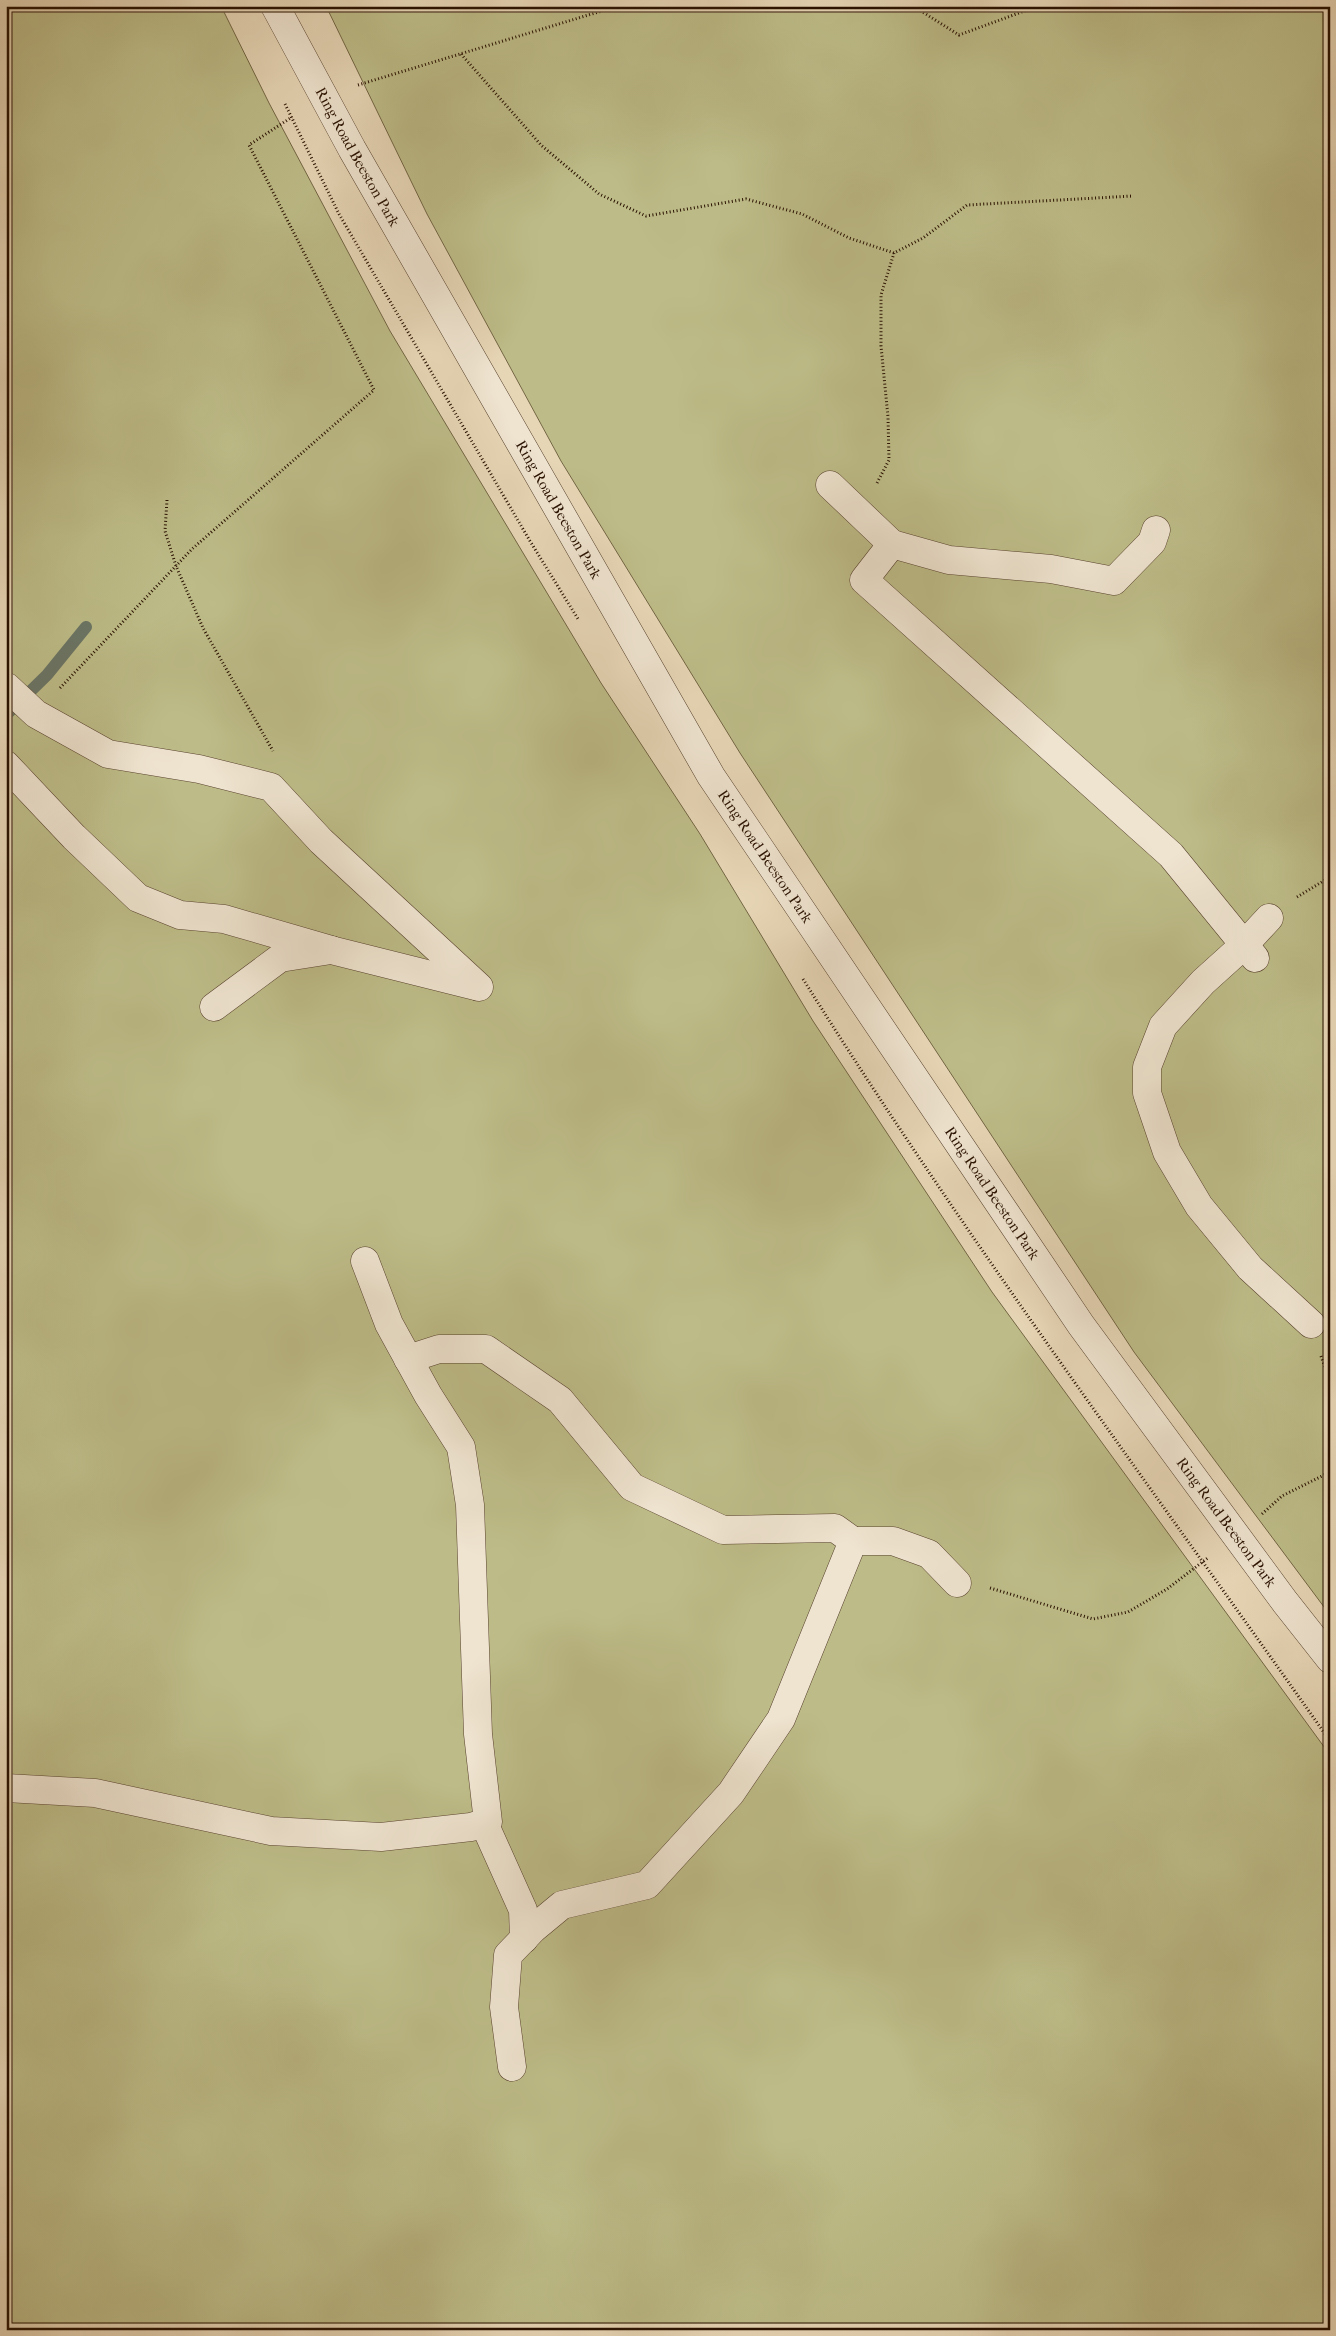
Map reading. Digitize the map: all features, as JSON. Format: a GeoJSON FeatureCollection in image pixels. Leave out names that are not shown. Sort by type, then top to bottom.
{"type":"FeatureCollection","features":[{"type":"Feature","properties":{"kind":"street","name":"Ring Road Beeston Park"},"geometry":{"type":"LineString","coordinates":[[275,6],[352,149],[711,776],[1075,1317],[1236,1536],[1330,1659]]}},
{"type":"Feature","properties":{"kind":"street"},"geometry":{"type":"LineString","coordinates":[[830,485],[892,544],[949,560],[1051,569],[1114,581],[1152,542],[1156,530]]}},
{"type":"Feature","properties":{"kind":"street"},"geometry":{"type":"LineString","coordinates":[[892,544],[864,580],[1171,855],[1250,952]]}},
{"type":"Feature","properties":{"kind":"street"},"geometry":{"type":"LineString","coordinates":[[6,765],[74,837],[138,898],[180,915],[224,919],[332,950],[479,987],[322,841],[271,787],[198,769],[108,754],[36,714],[7,687]]}},
{"type":"Feature","properties":{"kind":"street"},"geometry":{"type":"LineString","coordinates":[[1268,918],[1250,952],[1203,982],[1163,1026],[1147,1067],[1147,1093],[1167,1152],[1199,1206],[1250,1268],[1311,1324]]}},
{"type":"Feature","properties":{"kind":"street"},"geometry":{"type":"LineString","coordinates":[[214,1007],[280,958],[332,950]]}},
{"type":"Feature","properties":{"kind":"street"},"geometry":{"type":"LineString","coordinates":[[6,1788],[95,1793],[271,1831],[381,1837],[471,1827],[488,1822],[478,1734],[470,1505],[461,1447],[389,1324],[365,1262]]}},
{"type":"Feature","properties":{"kind":"street"},"geometry":{"type":"LineString","coordinates":[[408,1359],[439,1349],[486,1348],[560,1400],[632,1487],[723,1530],[835,1528],[853,1540],[893,1541],[929,1554],[957,1583]]}},
{"type":"Feature","properties":{"kind":"street"},"geometry":{"type":"LineString","coordinates":[[512,2067],[504,2007],[508,1955],[562,1905],[647,1885],[731,1793],[781,1719],[853,1540]]}},
{"type":"Feature","properties":{"kind":"street"},"geometry":{"type":"LineString","coordinates":[[484,1823],[523,1910],[524,1939]]}},
{"type":"Feature","properties":{"kind":"path"},"geometry":{"type":"LineString","coordinates":[[36,714],[192,549],[374,390],[249,145],[323,96],[618,6]]}},
{"type":"Feature","properties":{"kind":"path"},"geometry":{"type":"LineString","coordinates":[[907,6],[921,11],[959,35],[1038,6]]}},
{"type":"Feature","properties":{"kind":"path"},"geometry":{"type":"LineString","coordinates":[[461,54],[541,145],[599,194],[646,216],[746,198],[802,214],[849,238],[894,253],[923,238],[967,204],[1133,196]]}},
{"type":"Feature","properties":{"kind":"path"},"geometry":{"type":"LineString","coordinates":[[862,515],[889,460],[888,417],[881,346],[881,296],[894,253]]}},
{"type":"Feature","properties":{"kind":"path"},"geometry":{"type":"LineString","coordinates":[[167,500],[165,531],[176,566],[203,628],[276,757]]}},
{"type":"Feature","properties":{"kind":"path"},"geometry":{"type":"LineString","coordinates":[[957,1583],[998,1589],[1094,1619],[1128,1612],[1167,1589],[1236,1536],[1282,1496],[1330,1472]]}},
{"type":"Feature","properties":{"kind":"shaded area"},"geometry":{"type":"Polygon","coordinates":[[[6,6],[221,6],[269,103],[390,331],[601,683],[700,834],[813,1021],[992,1292],[1330,1755],[1330,2330],[6,2330],[6,6]]]}},
{"type":"Feature","properties":{"kind":"shaded area"},"geometry":{"type":"Polygon","coordinates":[[[326,6],[1330,6],[1330,1615],[1134,1352],[740,753],[561,461],[427,214],[326,6]]]}},
{"type":"Feature","properties":{"kind":"waterway"},"geometry":{"type":"LineString","coordinates":[[6,715],[47,675],[86,627]]}}]}
